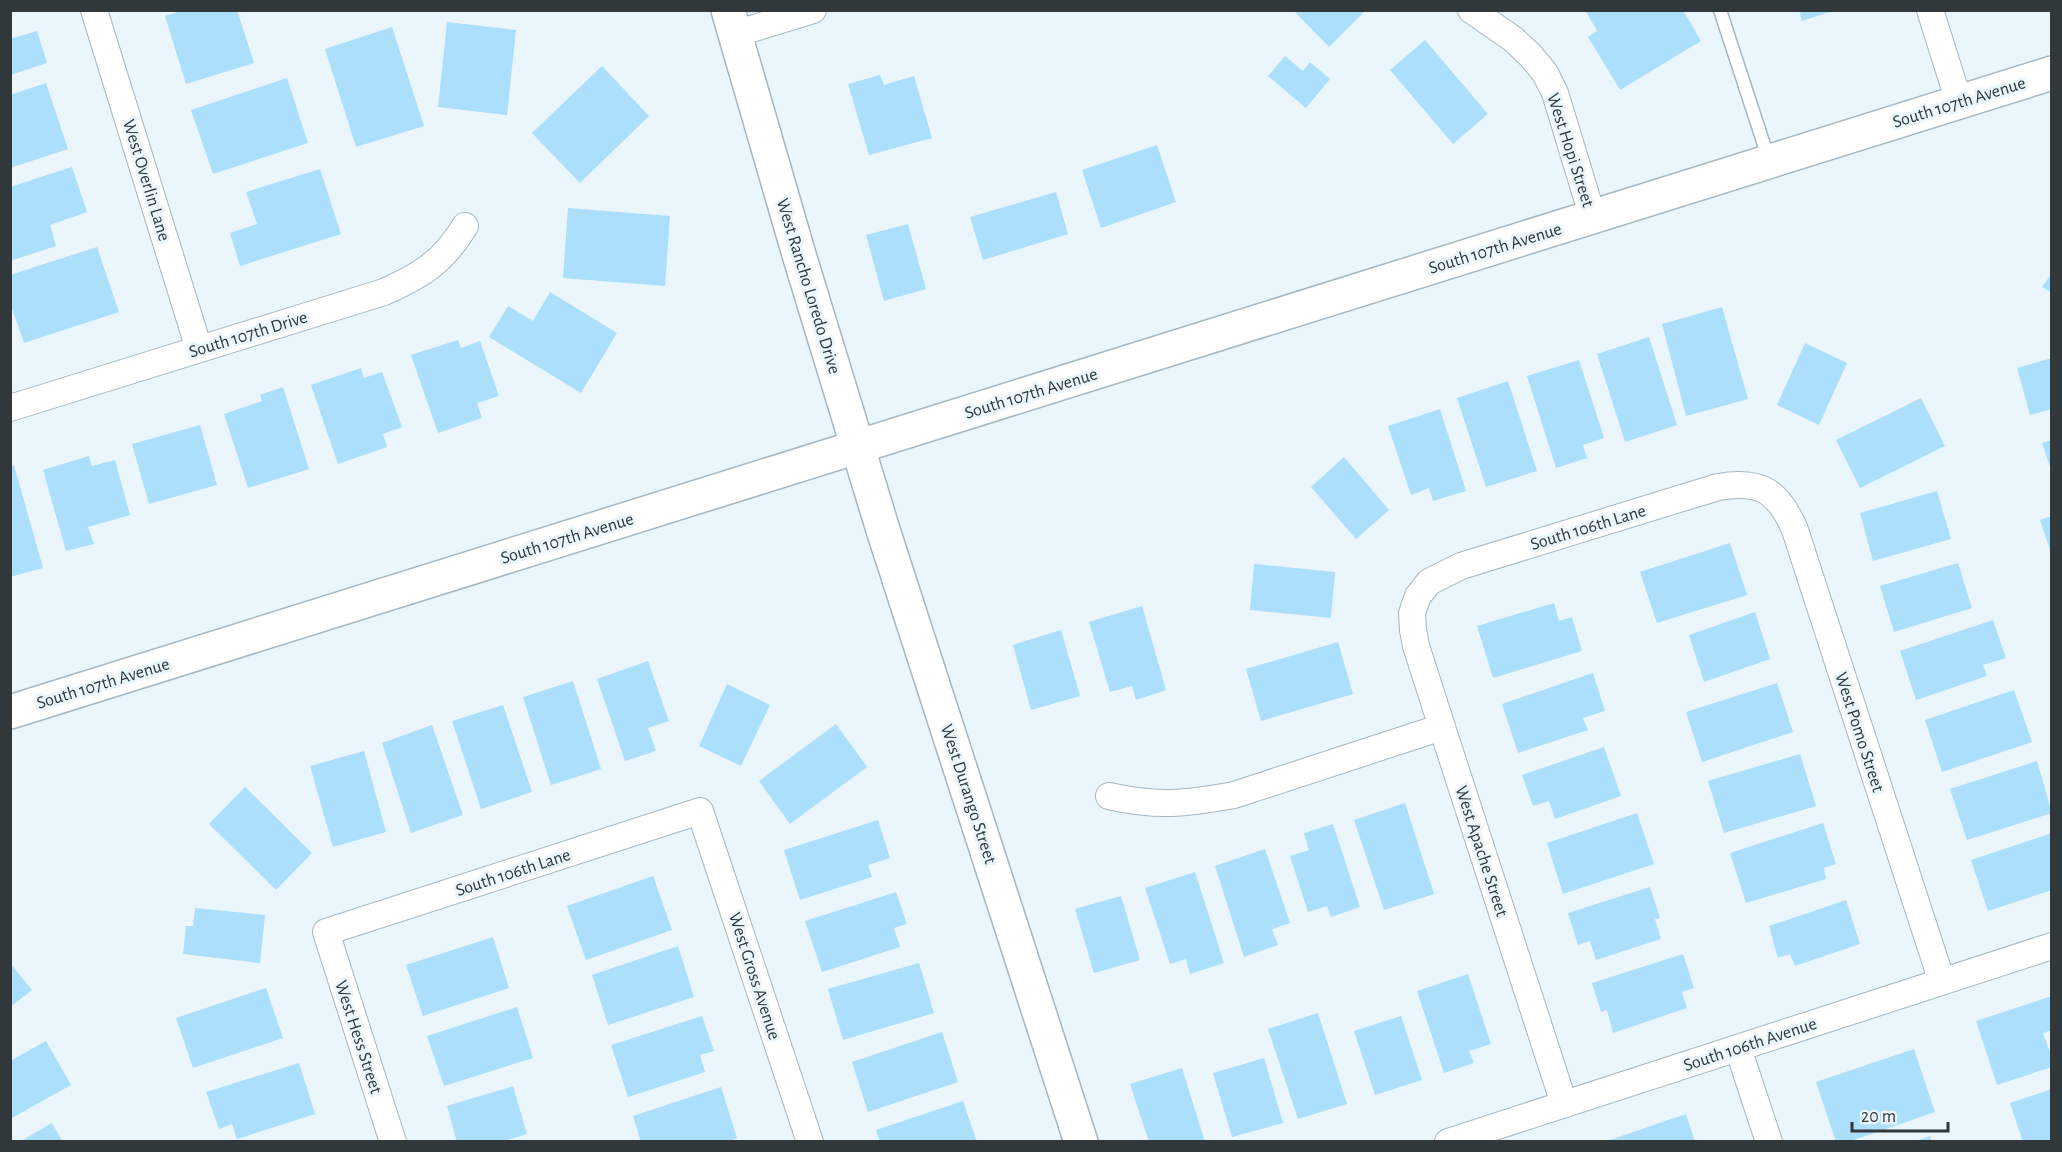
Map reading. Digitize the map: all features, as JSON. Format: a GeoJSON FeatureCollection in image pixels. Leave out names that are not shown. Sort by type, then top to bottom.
{"type":"FeatureCollection","features":[{"type":"Feature","properties":{"kind":"main road","name":"West Rancho Loredo Drive"},"geometry":{"type":"LineString","coordinates":[[732,22],[800,258],[858,447]]}},
{"type":"Feature","properties":{"kind":"main road","name":"South 107th Avenue"},"geometry":{"type":"LineString","coordinates":[[10,712],[2052,73]]}},
{"type":"Feature","properties":{"kind":"main road","name":"West Durango Street"},"geometry":{"type":"LineString","coordinates":[[858,447],[1081,1142]]}},
{"type":"Feature","properties":{"kind":"street","name":"West Overlin Lane"},"geometry":{"type":"LineString","coordinates":[[94,10],[199,349]]}},
{"type":"Feature","properties":{"kind":"street"},"geometry":{"type":"LineString","coordinates":[[732,22],[813,10]]}},
{"type":"Feature","properties":{"kind":"street","name":"West Hopi Street"},"geometry":{"type":"LineString","coordinates":[[1471,10],[1513,39],[1532,56],[1545,73],[1555,93],[1593,218]]}},
{"type":"Feature","properties":{"kind":"street"},"geometry":{"type":"LineString","coordinates":[[1930,10],[1959,102]]}},
{"type":"Feature","properties":{"kind":"street","name":"South 107th Drive"},"geometry":{"type":"LineString","coordinates":[[10,408],[384,292],[433,265],[452,247],[465,226]]}},
{"type":"Feature","properties":{"kind":"street","name":"South 106th Lane"},"geometry":{"type":"LineString","coordinates":[[1418,596],[1430,582],[1461,566],[1718,487],[1752,484],[1766,491]]}},
{"type":"Feature","properties":{"kind":"street","name":"West Pomo Street"},"geometry":{"type":"LineString","coordinates":[[1766,491],[1779,500],[1794,530],[1942,982]]}},
{"type":"Feature","properties":{"kind":"street","name":"West Apache Street"},"geometry":{"type":"LineString","coordinates":[[1418,596],[1412,613],[1413,630],[1442,727],[1564,1104]]}},
{"type":"Feature","properties":{"kind":"street"},"geometry":{"type":"LineString","coordinates":[[1109,796],[1137,802],[1168,804],[1234,795],[1442,727]]}},
{"type":"Feature","properties":{"kind":"street","name":"South 106th Lane"},"geometry":{"type":"LineString","coordinates":[[326,932],[700,811]]}},
{"type":"Feature","properties":{"kind":"street","name":"West Gross Avenue"},"geometry":{"type":"LineString","coordinates":[[700,811],[810,1142]]}},
{"type":"Feature","properties":{"kind":"street","name":"West Hess Street"},"geometry":{"type":"LineString","coordinates":[[326,932],[393,1142]]}},
{"type":"Feature","properties":{"kind":"street","name":"South 106th Avenue"},"geometry":{"type":"LineString","coordinates":[[1448,1142],[2052,946]]}},
{"type":"Feature","properties":{"kind":"street"},"geometry":{"type":"LineString","coordinates":[[1738,1048],[1769,1142]]}},
{"type":"Feature","properties":{"kind":"lane"},"geometry":{"type":"LineString","coordinates":[[1720,10],[1770,162]]}},
{"type":"Feature","properties":{"kind":"building"},"geometry":{"type":"Polygon","coordinates":[[[184,10],[237,10],[254,63],[186,84],[165,16],[184,10]]]}},
{"type":"Feature","properties":{"kind":"building"},"geometry":{"type":"Polygon","coordinates":[[[1293,10],[1363,10],[1364,12],[1329,47],[1293,10]]]}},
{"type":"Feature","properties":{"kind":"building"},"geometry":{"type":"Polygon","coordinates":[[[1585,10],[1683,10],[1701,41],[1620,90],[1588,37],[1597,31],[1585,10]]]}},
{"type":"Feature","properties":{"kind":"building"},"geometry":{"type":"Polygon","coordinates":[[[1799,10],[1833,10],[1833,11],[1802,21],[1799,10]]]}},
{"type":"Feature","properties":{"kind":"building"},"geometry":{"type":"Polygon","coordinates":[[[447,22],[516,30],[507,115],[438,107],[447,22]]]}},
{"type":"Feature","properties":{"kind":"building"},"geometry":{"type":"Polygon","coordinates":[[[392,27],[424,126],[356,147],[325,49],[392,27]]]}},
{"type":"Feature","properties":{"kind":"building"},"geometry":{"type":"Polygon","coordinates":[[[37,31],[47,63],[10,75],[10,39],[37,31]]]}},
{"type":"Feature","properties":{"kind":"building"},"geometry":{"type":"Polygon","coordinates":[[[1425,40],[1488,114],[1453,144],[1390,70],[1425,40]]]}},
{"type":"Feature","properties":{"kind":"building"},"geometry":{"type":"Polygon","coordinates":[[[1285,56],[1303,71],[1310,62],[1330,79],[1306,108],[1268,76],[1285,56]]]}},
{"type":"Feature","properties":{"kind":"building"},"geometry":{"type":"Polygon","coordinates":[[[602,66],[649,116],[580,183],[532,133],[602,66]]]}},
{"type":"Feature","properties":{"kind":"building"},"geometry":{"type":"Polygon","coordinates":[[[880,75],[884,85],[914,76],[932,138],[869,155],[848,84],[880,75]]]}},
{"type":"Feature","properties":{"kind":"building"},"geometry":{"type":"Polygon","coordinates":[[[287,78],[308,143],[213,174],[191,110],[287,78]]]}},
{"type":"Feature","properties":{"kind":"building"},"geometry":{"type":"Polygon","coordinates":[[[46,83],[68,149],[10,168],[10,95],[46,83]]]}},
{"type":"Feature","properties":{"kind":"building"},"geometry":{"type":"Polygon","coordinates":[[[1157,145],[1176,202],[1101,228],[1082,170],[1157,145]]]}},
{"type":"Feature","properties":{"kind":"building"},"geometry":{"type":"Polygon","coordinates":[[[72,167],[87,212],[50,225],[56,246],[10,261],[10,187],[72,167]]]}},
{"type":"Feature","properties":{"kind":"building"},"geometry":{"type":"Polygon","coordinates":[[[320,169],[341,234],[240,266],[230,233],[257,224],[246,192],[320,169]]]}},
{"type":"Feature","properties":{"kind":"building"},"geometry":{"type":"Polygon","coordinates":[[[1056,192],[1068,234],[983,260],[970,217],[1056,192]]]}},
{"type":"Feature","properties":{"kind":"building"},"geometry":{"type":"Polygon","coordinates":[[[568,208],[670,216],[665,286],[563,278],[568,208]]]}},
{"type":"Feature","properties":{"kind":"building"},"geometry":{"type":"Polygon","coordinates":[[[908,224],[926,289],[884,301],[866,235],[908,224]]]}},
{"type":"Feature","properties":{"kind":"building"},"geometry":{"type":"Polygon","coordinates":[[[97,247],[119,312],[24,343],[10,303],[10,275],[97,247]]]}},
{"type":"Feature","properties":{"kind":"building"},"geometry":{"type":"Polygon","coordinates":[[[2052,273],[2052,293],[2042,287],[2052,273]]]}},
{"type":"Feature","properties":{"kind":"building"},"geometry":{"type":"Polygon","coordinates":[[[550,292],[617,333],[581,393],[489,337],[508,306],[533,321],[550,292]]]}},
{"type":"Feature","properties":{"kind":"building"},"geometry":{"type":"Polygon","coordinates":[[[1722,307],[1748,399],[1686,416],[1662,324],[1722,307]]]}},
{"type":"Feature","properties":{"kind":"building"},"geometry":{"type":"Polygon","coordinates":[[[1649,337],[1677,425],[1625,442],[1597,354],[1649,337]]]}},
{"type":"Feature","properties":{"kind":"building"},"geometry":{"type":"Polygon","coordinates":[[[458,340],[461,348],[480,341],[499,396],[477,403],[482,418],[438,433],[411,355],[458,340]]]}},
{"type":"Feature","properties":{"kind":"building"},"geometry":{"type":"Polygon","coordinates":[[[1805,343],[1847,363],[1819,425],[1777,405],[1805,343]]]}},
{"type":"Feature","properties":{"kind":"building"},"geometry":{"type":"Polygon","coordinates":[[[2052,358],[2052,409],[2030,415],[2017,368],[2052,358]]]}},
{"type":"Feature","properties":{"kind":"building"},"geometry":{"type":"Polygon","coordinates":[[[1579,360],[1604,438],[1583,445],[1587,458],[1556,468],[1527,376],[1579,360]]]}},
{"type":"Feature","properties":{"kind":"building"},"geometry":{"type":"Polygon","coordinates":[[[361,368],[364,378],[382,372],[402,427],[383,434],[387,447],[338,464],[311,385],[361,368]]]}},
{"type":"Feature","properties":{"kind":"building"},"geometry":{"type":"Polygon","coordinates":[[[1508,381],[1537,471],[1486,487],[1457,398],[1508,381]]]}},
{"type":"Feature","properties":{"kind":"building"},"geometry":{"type":"Polygon","coordinates":[[[283,387],[309,469],[248,488],[224,414],[262,401],[260,395],[283,387]]]}},
{"type":"Feature","properties":{"kind":"building"},"geometry":{"type":"Polygon","coordinates":[[[1921,398],[1945,446],[1860,488],[1836,440],[1921,398]]]}},
{"type":"Feature","properties":{"kind":"building"},"geometry":{"type":"Polygon","coordinates":[[[1440,409],[1466,491],[1433,501],[1429,488],[1411,495],[1388,426],[1440,409]]]}},
{"type":"Feature","properties":{"kind":"building"},"geometry":{"type":"Polygon","coordinates":[[[200,425],[217,485],[149,504],[132,444],[200,425]]]}},
{"type":"Feature","properties":{"kind":"building"},"geometry":{"type":"Polygon","coordinates":[[[2052,440],[2052,470],[2051,470],[2042,443],[2052,440]]]}},
{"type":"Feature","properties":{"kind":"building"},"geometry":{"type":"Polygon","coordinates":[[[89,456],[92,466],[115,460],[130,515],[88,527],[94,544],[66,551],[43,470],[89,456]]]}},
{"type":"Feature","properties":{"kind":"building"},"geometry":{"type":"Polygon","coordinates":[[[1344,457],[1389,510],[1356,539],[1311,487],[1344,457]]]}},
{"type":"Feature","properties":{"kind":"building"},"geometry":{"type":"Polygon","coordinates":[[[14,465],[43,568],[10,577],[10,466],[14,465]]]}},
{"type":"Feature","properties":{"kind":"building"},"geometry":{"type":"Polygon","coordinates":[[[1937,491],[1951,539],[1873,561],[1860,513],[1937,491]]]}},
{"type":"Feature","properties":{"kind":"building"},"geometry":{"type":"Polygon","coordinates":[[[2052,516],[2052,553],[2051,553],[2040,520],[2052,516]]]}},
{"type":"Feature","properties":{"kind":"building"},"geometry":{"type":"Polygon","coordinates":[[[1730,543],[1747,595],[1657,623],[1640,572],[1730,543]]]}},
{"type":"Feature","properties":{"kind":"building"},"geometry":{"type":"Polygon","coordinates":[[[1958,563],[1972,608],[1894,632],[1880,586],[1958,563]]]}},
{"type":"Feature","properties":{"kind":"building"},"geometry":{"type":"Polygon","coordinates":[[[1254,564],[1335,572],[1331,618],[1250,610],[1254,564]]]}},
{"type":"Feature","properties":{"kind":"building"},"geometry":{"type":"Polygon","coordinates":[[[1554,603],[1559,621],[1572,617],[1582,651],[1493,678],[1477,626],[1554,603]]]}},
{"type":"Feature","properties":{"kind":"building"},"geometry":{"type":"Polygon","coordinates":[[[1142,606],[1166,690],[1136,700],[1132,686],[1110,692],[1089,622],[1142,606]]]}},
{"type":"Feature","properties":{"kind":"building"},"geometry":{"type":"Polygon","coordinates":[[[1755,612],[1770,659],[1704,682],[1689,635],[1755,612]]]}},
{"type":"Feature","properties":{"kind":"building"},"geometry":{"type":"Polygon","coordinates":[[[1993,620],[2006,658],[1983,665],[1987,676],[1916,700],[1900,651],[1993,620]]]}},
{"type":"Feature","properties":{"kind":"building"},"geometry":{"type":"Polygon","coordinates":[[[1061,630],[1080,696],[1031,710],[1013,645],[1061,630]]]}},
{"type":"Feature","properties":{"kind":"building"},"geometry":{"type":"Polygon","coordinates":[[[1338,642],[1353,694],[1261,721],[1246,669],[1338,642]]]}},
{"type":"Feature","properties":{"kind":"building"},"geometry":{"type":"Polygon","coordinates":[[[648,661],[669,721],[648,728],[656,751],[625,761],[597,679],[648,661]]]}},
{"type":"Feature","properties":{"kind":"building"},"geometry":{"type":"Polygon","coordinates":[[[1593,673],[1605,711],[1583,718],[1588,730],[1518,753],[1502,704],[1593,673]]]}},
{"type":"Feature","properties":{"kind":"building"},"geometry":{"type":"Polygon","coordinates":[[[573,681],[601,769],[551,785],[523,697],[573,681]]]}},
{"type":"Feature","properties":{"kind":"building"},"geometry":{"type":"Polygon","coordinates":[[[1777,683],[1793,732],[1702,762],[1686,712],[1777,683]]]}},
{"type":"Feature","properties":{"kind":"building"},"geometry":{"type":"Polygon","coordinates":[[[727,684],[770,705],[741,766],[699,746],[727,684]]]}},
{"type":"Feature","properties":{"kind":"building"},"geometry":{"type":"Polygon","coordinates":[[[2014,690],[2032,742],[1942,772],[1925,720],[2014,690]]]}},
{"type":"Feature","properties":{"kind":"building"},"geometry":{"type":"Polygon","coordinates":[[[503,705],[532,792],[481,809],[452,721],[503,705]]]}},
{"type":"Feature","properties":{"kind":"building"},"geometry":{"type":"Polygon","coordinates":[[[836,724],[867,767],[790,824],[759,781],[836,724]]]}},
{"type":"Feature","properties":{"kind":"building"},"geometry":{"type":"Polygon","coordinates":[[[432,725],[463,815],[411,833],[382,743],[432,725]]]}},
{"type":"Feature","properties":{"kind":"building"},"geometry":{"type":"Polygon","coordinates":[[[1604,747],[1621,796],[1555,819],[1549,801],[1533,806],[1522,775],[1604,747]]]}},
{"type":"Feature","properties":{"kind":"building"},"geometry":{"type":"Polygon","coordinates":[[[364,751],[386,832],[333,847],[310,766],[364,751]]]}},
{"type":"Feature","properties":{"kind":"building"},"geometry":{"type":"Polygon","coordinates":[[[1800,754],[1816,806],[1724,833],[1708,781],[1800,754]]]}},
{"type":"Feature","properties":{"kind":"building"},"geometry":{"type":"Polygon","coordinates":[[[2037,761],[2052,813],[1967,840],[1950,789],[2037,761]]]}},
{"type":"Feature","properties":{"kind":"building"},"geometry":{"type":"Polygon","coordinates":[[[245,787],[312,853],[276,890],[209,824],[245,787]]]}},
{"type":"Feature","properties":{"kind":"building"},"geometry":{"type":"Polygon","coordinates":[[[1405,803],[1434,894],[1384,910],[1354,820],[1405,803]]]}},
{"type":"Feature","properties":{"kind":"building"},"geometry":{"type":"Polygon","coordinates":[[[1637,813],[1654,864],[1563,894],[1547,843],[1637,813]]]}},
{"type":"Feature","properties":{"kind":"building"},"geometry":{"type":"Polygon","coordinates":[[[878,820],[890,858],[868,865],[872,877],[800,900],[784,850],[878,820]]]}},
{"type":"Feature","properties":{"kind":"building"},"geometry":{"type":"Polygon","coordinates":[[[1823,823],[1836,864],[1824,868],[1826,879],[1746,903],[1730,853],[1823,823]]]}},
{"type":"Feature","properties":{"kind":"building"},"geometry":{"type":"Polygon","coordinates":[[[1333,824],[1360,907],[1331,917],[1327,906],[1308,912],[1290,856],[1309,850],[1304,833],[1333,824]]]}},
{"type":"Feature","properties":{"kind":"building"},"geometry":{"type":"Polygon","coordinates":[[[2052,833],[2052,890],[1988,911],[1971,860],[2052,833]]]}},
{"type":"Feature","properties":{"kind":"building"},"geometry":{"type":"Polygon","coordinates":[[[1265,849],[1290,923],[1272,929],[1278,945],[1244,957],[1215,866],[1265,849]]]}},
{"type":"Feature","properties":{"kind":"building"},"geometry":{"type":"Polygon","coordinates":[[[1195,872],[1224,963],[1190,974],[1186,959],[1170,964],[1145,888],[1195,872]]]}},
{"type":"Feature","properties":{"kind":"building"},"geometry":{"type":"Polygon","coordinates":[[[653,876],[672,930],[586,960],[567,906],[653,876]]]}},
{"type":"Feature","properties":{"kind":"building"},"geometry":{"type":"Polygon","coordinates":[[[1650,887],[1660,918],[1655,919],[1661,939],[1596,960],[1590,941],[1578,945],[1568,913],[1650,887]]]}},
{"type":"Feature","properties":{"kind":"building"},"geometry":{"type":"Polygon","coordinates":[[[896,892],[907,924],[894,928],[900,947],[822,972],[805,921],[896,892]]]}},
{"type":"Feature","properties":{"kind":"building"},"geometry":{"type":"Polygon","coordinates":[[[1121,896],[1140,960],[1094,973],[1075,909],[1121,896]]]}},
{"type":"Feature","properties":{"kind":"building"},"geometry":{"type":"Polygon","coordinates":[[[1846,900],[1860,944],[1795,966],[1790,954],[1778,958],[1769,926],[1846,900]]]}},
{"type":"Feature","properties":{"kind":"building"},"geometry":{"type":"Polygon","coordinates":[[[195,908],[265,915],[260,963],[183,954],[186,926],[193,926],[195,908]]]}},
{"type":"Feature","properties":{"kind":"building"},"geometry":{"type":"Polygon","coordinates":[[[493,937],[509,988],[423,1016],[406,965],[493,937]]]}},
{"type":"Feature","properties":{"kind":"building"},"geometry":{"type":"Polygon","coordinates":[[[678,946],[694,997],[608,1025],[592,975],[678,946]]]}},
{"type":"Feature","properties":{"kind":"building"},"geometry":{"type":"Polygon","coordinates":[[[1683,954],[1694,988],[1682,992],[1687,1008],[1613,1033],[1607,1010],[1601,1012],[1592,983],[1683,954]]]}},
{"type":"Feature","properties":{"kind":"building"},"geometry":{"type":"Polygon","coordinates":[[[10,963],[32,990],[10,1007],[10,963]]]}},
{"type":"Feature","properties":{"kind":"building"},"geometry":{"type":"Polygon","coordinates":[[[919,963],[934,1013],[843,1040],[828,989],[919,963]]]}},
{"type":"Feature","properties":{"kind":"building"},"geometry":{"type":"Polygon","coordinates":[[[1468,974],[1491,1044],[1469,1051],[1474,1063],[1444,1073],[1417,991],[1468,974]]]}},
{"type":"Feature","properties":{"kind":"building"},"geometry":{"type":"Polygon","coordinates":[[[266,988],[283,1038],[193,1068],[176,1018],[266,988]]]}},
{"type":"Feature","properties":{"kind":"building"},"geometry":{"type":"Polygon","coordinates":[[[2052,996],[2052,1030],[2043,1033],[2052,1057],[2052,1067],[1997,1085],[1976,1021],[2052,996]]]}},
{"type":"Feature","properties":{"kind":"building"},"geometry":{"type":"Polygon","coordinates":[[[517,1007],[533,1058],[444,1086],[427,1036],[517,1007]]]}},
{"type":"Feature","properties":{"kind":"building"},"geometry":{"type":"Polygon","coordinates":[[[1318,1013],[1347,1104],[1298,1119],[1268,1029],[1318,1013]]]}},
{"type":"Feature","properties":{"kind":"building"},"geometry":{"type":"Polygon","coordinates":[[[702,1016],[714,1051],[700,1055],[705,1072],[628,1097],[611,1045],[702,1016]]]}},
{"type":"Feature","properties":{"kind":"building"},"geometry":{"type":"Polygon","coordinates":[[[1401,1016],[1422,1080],[1375,1095],[1354,1031],[1401,1016]]]}},
{"type":"Feature","properties":{"kind":"building"},"geometry":{"type":"Polygon","coordinates":[[[942,1032],[958,1082],[868,1112],[852,1062],[942,1032]]]}},
{"type":"Feature","properties":{"kind":"building"},"geometry":{"type":"Polygon","coordinates":[[[46,1041],[71,1085],[10,1119],[10,1061],[46,1041]]]}},
{"type":"Feature","properties":{"kind":"building"},"geometry":{"type":"Polygon","coordinates":[[[1914,1049],[1935,1112],[1848,1142],[1836,1142],[1816,1082],[1914,1049]]]}},
{"type":"Feature","properties":{"kind":"building"},"geometry":{"type":"Polygon","coordinates":[[[1264,1058],[1283,1123],[1232,1137],[1213,1073],[1264,1058]]]}},
{"type":"Feature","properties":{"kind":"building"},"geometry":{"type":"Polygon","coordinates":[[[299,1063],[315,1114],[237,1139],[232,1124],[219,1129],[206,1092],[299,1063]]]}},
{"type":"Feature","properties":{"kind":"building"},"geometry":{"type":"Polygon","coordinates":[[[1182,1068],[1205,1142],[1149,1142],[1130,1084],[1182,1068]]]}},
{"type":"Feature","properties":{"kind":"building"},"geometry":{"type":"Polygon","coordinates":[[[513,1086],[527,1134],[500,1142],[457,1142],[447,1106],[513,1086]]]}},
{"type":"Feature","properties":{"kind":"building"},"geometry":{"type":"Polygon","coordinates":[[[721,1087],[737,1138],[726,1142],[641,1142],[633,1116],[721,1087]]]}},
{"type":"Feature","properties":{"kind":"building"},"geometry":{"type":"Polygon","coordinates":[[[2052,1089],[2052,1142],[2023,1142],[2010,1103],[2052,1089]]]}},
{"type":"Feature","properties":{"kind":"building"},"geometry":{"type":"Polygon","coordinates":[[[963,1101],[977,1142],[880,1142],[876,1130],[963,1101]]]}},
{"type":"Feature","properties":{"kind":"building"},"geometry":{"type":"Polygon","coordinates":[[[1686,1114],[1695,1142],[1607,1142],[1607,1141],[1686,1114]]]}},
{"type":"Feature","properties":{"kind":"building"},"geometry":{"type":"Polygon","coordinates":[[[52,1123],[63,1142],[19,1142],[52,1123]]]}},
{"type":"Feature","properties":{"kind":"building"},"geometry":{"type":"Polygon","coordinates":[[[1930,1136],[1932,1142],[1916,1142],[1916,1141],[1930,1136]]]}}]}
